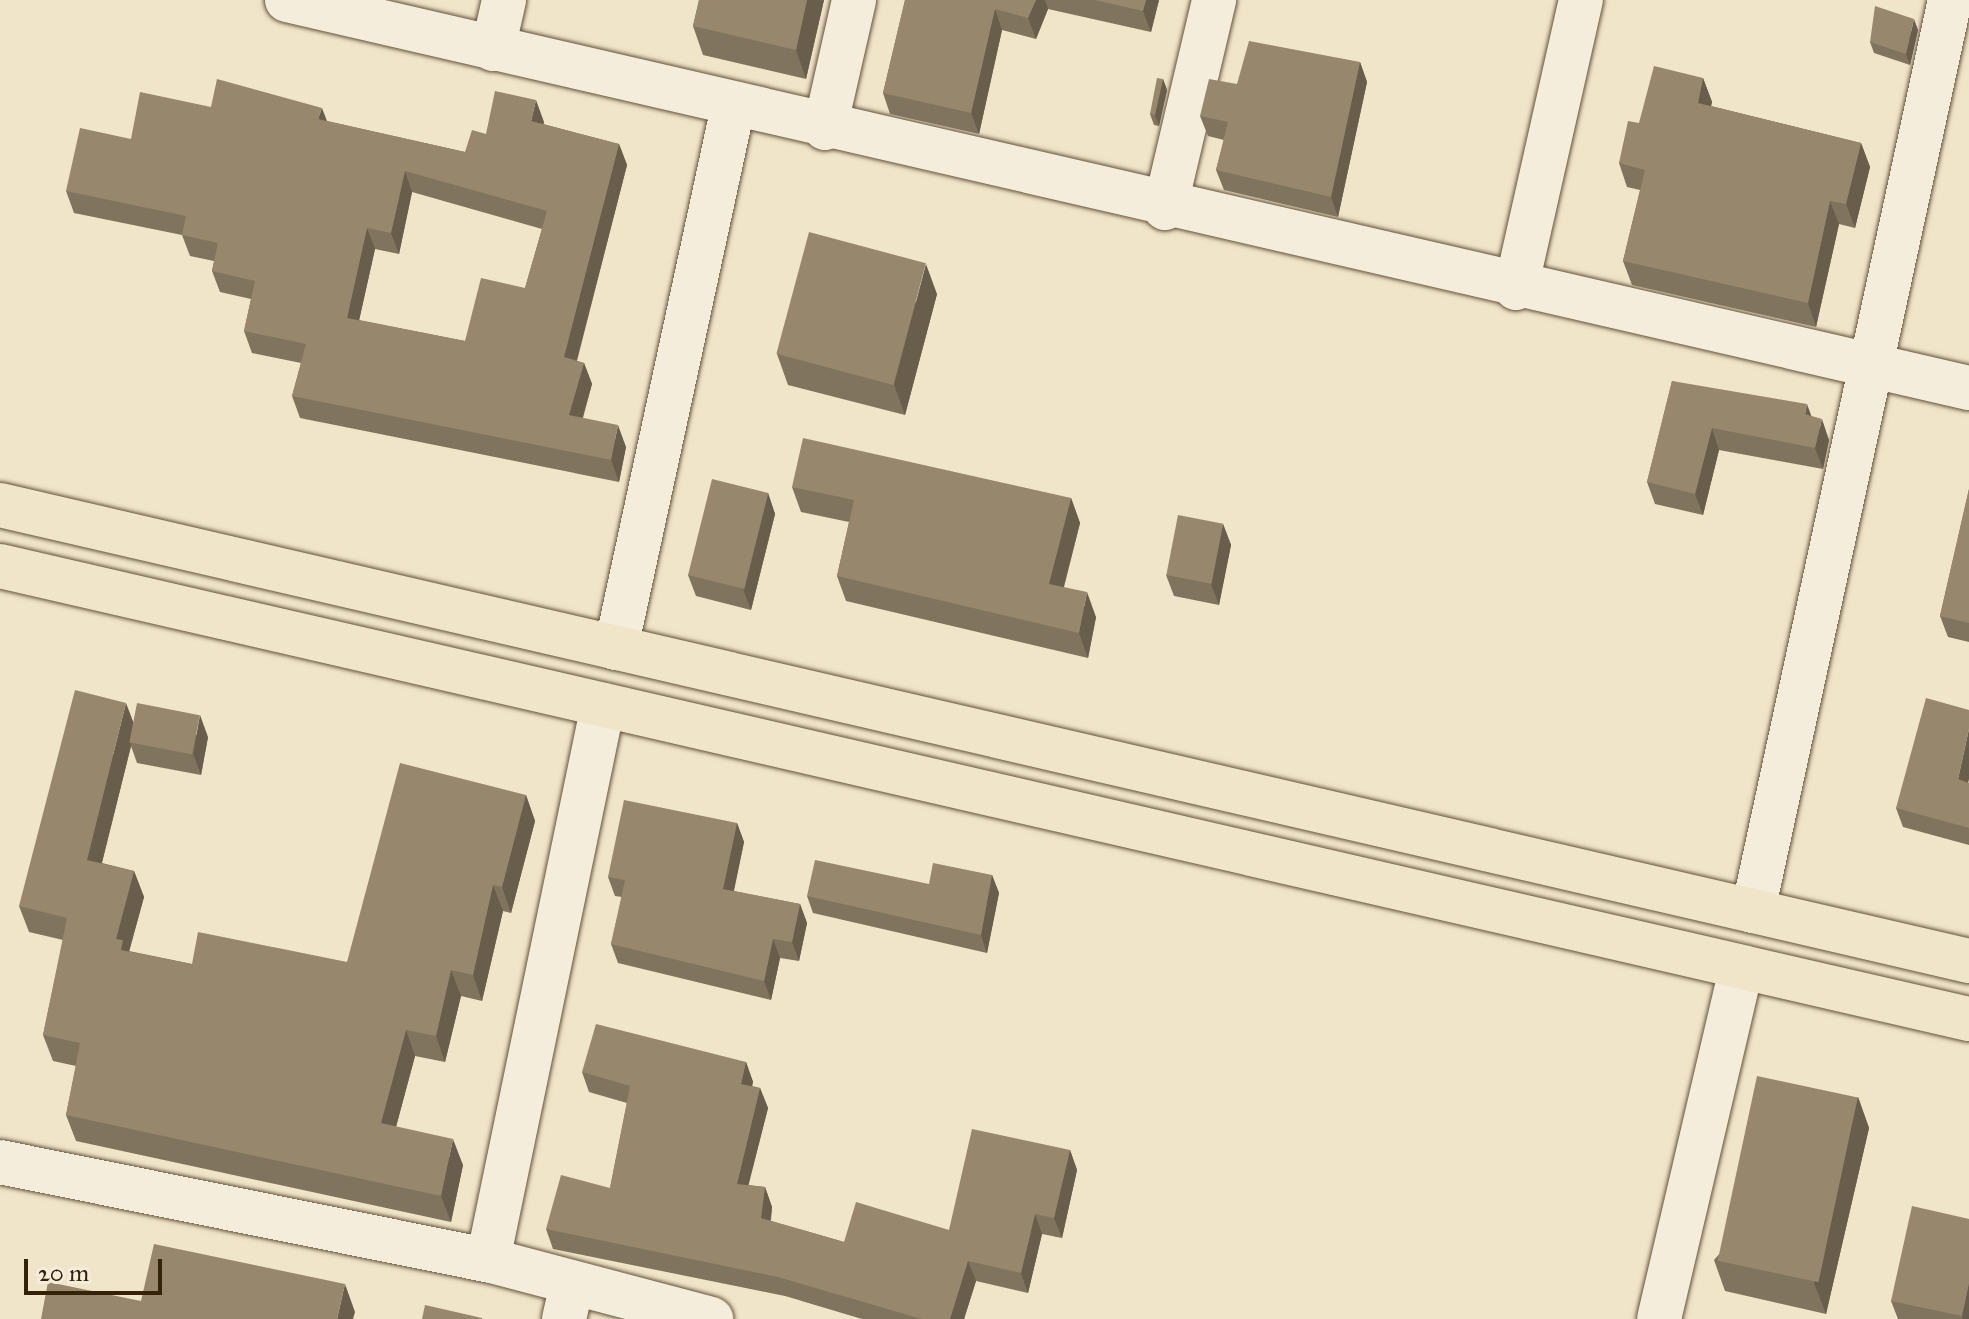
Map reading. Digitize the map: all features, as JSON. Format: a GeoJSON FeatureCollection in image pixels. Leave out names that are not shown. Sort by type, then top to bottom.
{"type":"FeatureCollection","features":[{"type":"Feature","properties":{"kind":"main road"},"geometry":{"type":"LineString","coordinates":[[0,505],[1969,961]]}},
{"type":"Feature","properties":{"kind":"main road"},"geometry":{"type":"LineString","coordinates":[[0,566],[1969,1019]]}},
{"type":"Feature","properties":{"kind":"street"},"geometry":{"type":"LineString","coordinates":[[287,0],[1165,208],[1969,388]]}},
{"type":"Feature","properties":{"kind":"street"},"geometry":{"type":"LineString","coordinates":[[493,49],[504,0]]}},
{"type":"Feature","properties":{"kind":"street"},"geometry":{"type":"LineString","coordinates":[[825,128],[854,0]]}},
{"type":"Feature","properties":{"kind":"street"},"geometry":{"type":"LineString","coordinates":[[1165,208],[1214,0]]}},
{"type":"Feature","properties":{"kind":"street"},"geometry":{"type":"LineString","coordinates":[[1516,288],[1581,0]]}},
{"type":"Feature","properties":{"kind":"street"},"geometry":{"type":"LineString","coordinates":[[1753,911],[1950,0]]}},
{"type":"Feature","properties":{"kind":"street"},"geometry":{"type":"LineString","coordinates":[[616,648],[733,107]]}},
{"type":"Feature","properties":{"kind":"street"},"geometry":{"type":"LineString","coordinates":[[488,1260],[603,705]]}},
{"type":"Feature","properties":{"kind":"street"},"geometry":{"type":"LineString","coordinates":[[1659,1319],[1741,969]]}},
{"type":"Feature","properties":{"kind":"street"},"geometry":{"type":"LineString","coordinates":[[0,1162],[488,1260],[568,1301],[711,1319]]}},
{"type":"Feature","properties":{"kind":"building"},"geometry":{"type":"Polygon","coordinates":[[[699,0],[807,0],[796,50],[693,26],[699,0]]]}},
{"type":"Feature","properties":{"kind":"building"},"geometry":{"type":"Polygon","coordinates":[[[905,0],[1036,0],[1028,18],[995,9],[971,113],[883,93],[905,0]]]}},
{"type":"Feature","properties":{"kind":"building"},"geometry":{"type":"Polygon","coordinates":[[[1095,0],[1146,0],[1143,11],[1095,0]]]}},
{"type":"Feature","properties":{"kind":"building"},"geometry":{"type":"Polygon","coordinates":[[[1875,6],[1914,19],[1906,54],[1870,42],[1875,6]]]}},
{"type":"Feature","properties":{"kind":"building"},"geometry":{"type":"Polygon","coordinates":[[[1249,41],[1360,62],[1331,197],[1216,170],[1228,122],[1200,116],[1209,79],[1237,84],[1249,41]]]}},
{"type":"Feature","properties":{"kind":"building"},"geometry":{"type":"Polygon","coordinates":[[[1654,66],[1703,78],[1698,103],[1861,143],[1846,204],[1830,201],[1808,303],[1623,261],[1645,170],[1619,163],[1628,121],[1639,123],[1654,66]]]}},
{"type":"Feature","properties":{"kind":"building"},"geometry":{"type":"Polygon","coordinates":[[[1157,78],[1163,79],[1155,115],[1150,114],[1157,78]]]}},
{"type":"Feature","properties":{"kind":"building"},"geometry":{"type":"Polygon","coordinates":[[[217,79],[322,108],[318,119],[465,152],[472,130],[486,134],[495,91],[536,100],[531,121],[619,144],[564,357],[584,363],[569,415],[618,425],[611,460],[292,396],[306,344],[244,331],[255,281],[212,271],[218,243],[182,235],[186,216],[66,191],[80,128],[131,139],[140,92],[211,107],[217,79]],[[405,171],[391,233],[367,228],[347,318],[465,341],[481,278],[525,288],[547,211],[405,171]]]}},
{"type":"Feature","properties":{"kind":"building"},"geometry":{"type":"Polygon","coordinates":[[[809,232],[926,263],[893,385],[776,354],[809,232]]]}},
{"type":"Feature","properties":{"kind":"building"},"geometry":{"type":"Polygon","coordinates":[[[1672,381],[1807,404],[1805,414],[1822,419],[1815,448],[1712,428],[1695,494],[1647,482],[1672,381]]]}},
{"type":"Feature","properties":{"kind":"building"},"geometry":{"type":"Polygon","coordinates":[[[803,438],[1071,498],[1049,584],[1087,592],[1079,633],[837,576],[854,500],[792,487],[803,438]]]}},
{"type":"Feature","properties":{"kind":"building"},"geometry":{"type":"Polygon","coordinates":[[[712,479],[768,493],[744,589],[688,575],[712,479]]]}},
{"type":"Feature","properties":{"kind":"building"},"geometry":{"type":"Polygon","coordinates":[[[1969,489],[1969,623],[1940,616],[1969,489]]]}},
{"type":"Feature","properties":{"kind":"building"},"geometry":{"type":"Polygon","coordinates":[[[1178,515],[1223,524],[1212,584],[1166,575],[1178,515]]]}},
{"type":"Feature","properties":{"kind":"building"},"geometry":{"type":"Polygon","coordinates":[[[75,690],[126,703],[87,860],[134,871],[116,939],[123,940],[121,950],[192,964],[198,932],[347,962],[400,763],[526,795],[502,887],[493,885],[473,975],[451,970],[436,1036],[406,1030],[381,1123],[453,1139],[441,1196],[66,1115],[80,1043],[43,1035],[67,918],[19,906],[75,690]]]}},
{"type":"Feature","properties":{"kind":"building"},"geometry":{"type":"Polygon","coordinates":[[[1926,698],[1969,710],[1969,729],[1958,779],[1969,783],[1969,828],[1896,808],[1926,698]]]}},
{"type":"Feature","properties":{"kind":"building"},"geometry":{"type":"Polygon","coordinates":[[[137,703],[200,715],[192,754],[129,742],[137,703]]]}},
{"type":"Feature","properties":{"kind":"building"},"geometry":{"type":"Polygon","coordinates":[[[624,800],[737,823],[723,889],[800,904],[792,942],[773,939],[764,981],[611,944],[625,880],[608,877],[624,800]]]}},
{"type":"Feature","properties":{"kind":"building"},"geometry":{"type":"Polygon","coordinates":[[[815,860],[929,884],[933,863],[992,875],[981,935],[807,896],[815,860]]]}},
{"type":"Feature","properties":{"kind":"building"},"geometry":{"type":"Polygon","coordinates":[[[596,1024],[746,1062],[741,1084],[760,1088],[737,1184],[765,1187],[761,1218],[844,1242],[856,1202],[949,1230],[972,1129],[1070,1150],[1054,1218],[1035,1214],[1021,1273],[968,1261],[950,1319],[922,1319],[778,1277],[546,1229],[561,1175],[610,1188],[630,1086],[582,1072],[596,1024]]]}},
{"type":"Feature","properties":{"kind":"building"},"geometry":{"type":"Polygon","coordinates":[[[1757,1076],[1858,1097],[1818,1282],[1718,1261],[1757,1076]]]}},
{"type":"Feature","properties":{"kind":"building"},"geometry":{"type":"Polygon","coordinates":[[[1912,1206],[1969,1219],[1969,1283],[1962,1316],[1891,1301],[1912,1206]]]}},
{"type":"Feature","properties":{"kind":"building"},"geometry":{"type":"Polygon","coordinates":[[[154,1244],[345,1284],[337,1319],[41,1319],[48,1282],[141,1301],[154,1244]]]}},
{"type":"Feature","properties":{"kind":"building"},"geometry":{"type":"Polygon","coordinates":[[[425,1305],[482,1318],[482,1319],[422,1319],[425,1305]]]}}]}
